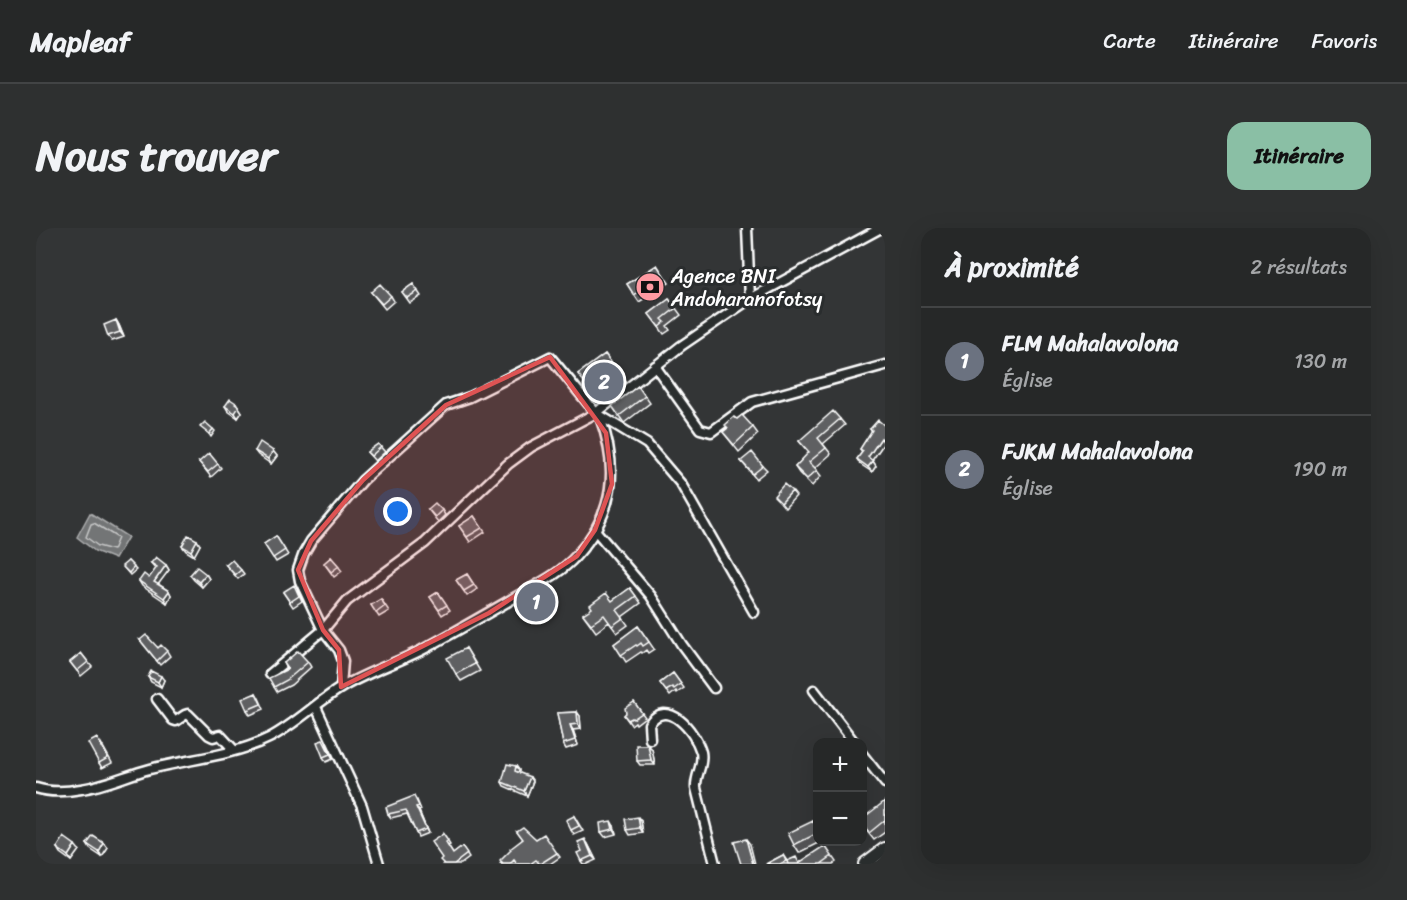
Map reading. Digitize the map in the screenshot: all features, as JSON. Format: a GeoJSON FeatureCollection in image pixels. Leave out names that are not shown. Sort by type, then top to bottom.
{"type":"FeatureCollection","features":[{"type":"Feature","properties":{"kind":"main road"},"geometry":{"type":"LineString","coordinates":[[865,864],[885,849]]}},
{"type":"Feature","properties":{"kind":"street"},"geometry":{"type":"LineString","coordinates":[[747,228],[750,299]]}},
{"type":"Feature","properties":{"kind":"street"},"geometry":{"type":"LineString","coordinates":[[270,675],[323,630],[347,601],[425,543],[508,464],[531,447],[598,415],[655,366],[750,299],[882,228]]}},
{"type":"Feature","properties":{"kind":"street"},"geometry":{"type":"LineString","coordinates":[[36,788],[48,792],[82,789],[151,769],[234,750],[268,738],[316,707],[341,687],[421,650],[562,569],[577,556],[595,530],[607,505],[612,484],[606,433],[598,415],[550,357],[470,397],[446,405],[363,480],[311,541],[298,570],[300,581],[323,630],[339,650],[343,661],[341,687]]}},
{"type":"Feature","properties":{"kind":"street"},"geometry":{"type":"LineString","coordinates":[[655,366],[700,429],[711,432],[752,402],[885,365]]}},
{"type":"Feature","properties":{"kind":"street"},"geometry":{"type":"LineString","coordinates":[[598,415],[647,444],[681,484],[754,612]]}},
{"type":"Feature","properties":{"kind":"street"},"geometry":{"type":"LineString","coordinates":[[595,530],[651,596],[714,688]]}},
{"type":"Feature","properties":{"kind":"street"},"geometry":{"type":"LineString","coordinates":[[814,690],[851,738]]}},
{"type":"Feature","properties":{"kind":"street"},"geometry":{"type":"LineString","coordinates":[[157,699],[176,722],[188,714],[209,735],[213,737],[220,735],[234,750]]}},
{"type":"Feature","properties":{"kind":"street"},"geometry":{"type":"LineString","coordinates":[[316,707],[362,806],[379,864]]}},
{"type":"Feature","properties":{"kind":"street"},"geometry":{"type":"LineString","coordinates":[[650,739],[649,724],[654,717],[665,712],[676,716],[695,738],[701,752],[700,768],[695,777],[696,788],[715,864]]}},
{"type":"Feature","properties":{"kind":"street"},"geometry":{"type":"LineString","coordinates":[[867,760],[885,783]]}},
{"type":"Feature","properties":{"kind":"highlighted area"},"geometry":{"type":"Polygon","coordinates":[[[550,357],[606,433],[612,484],[595,530],[577,556],[489,613],[341,687],[339,650],[323,630],[298,570],[311,541],[363,480],[446,405],[550,357]]]}},
{"type":"Feature","properties":{"kind":"water"},"geometry":{"type":"Polygon","coordinates":[[[90,513],[128,537],[115,559],[95,551],[77,537],[90,513]]]}},
{"type":"Feature","properties":{"kind":"building"},"geometry":{"type":"Polygon","coordinates":[[[657,265],[664,276],[634,295],[627,284],[657,265]]]}},
{"type":"Feature","properties":{"kind":"building"},"geometry":{"type":"Polygon","coordinates":[[[380,284],[391,296],[382,304],[371,292],[380,284]]]}},
{"type":"Feature","properties":{"kind":"building"},"geometry":{"type":"Polygon","coordinates":[[[413,284],[418,291],[407,298],[402,292],[413,284]]]}},
{"type":"Feature","properties":{"kind":"building"},"geometry":{"type":"Polygon","coordinates":[[[669,299],[676,308],[662,319],[665,322],[659,327],[649,314],[669,299]]]}},
{"type":"Feature","properties":{"kind":"building"},"geometry":{"type":"Polygon","coordinates":[[[116,320],[120,332],[108,336],[104,325],[116,320]]]}},
{"type":"Feature","properties":{"kind":"building"},"geometry":{"type":"Polygon","coordinates":[[[605,354],[620,375],[594,395],[578,374],[605,354]]]}},
{"type":"Feature","properties":{"kind":"building"},"geometry":{"type":"Polygon","coordinates":[[[638,386],[645,396],[619,416],[612,406],[638,386]]]}},
{"type":"Feature","properties":{"kind":"building"},"geometry":{"type":"Polygon","coordinates":[[[230,399],[239,407],[235,413],[225,406],[230,399]]]}},
{"type":"Feature","properties":{"kind":"building"},"geometry":{"type":"Polygon","coordinates":[[[833,411],[840,419],[818,438],[826,448],[809,462],[817,470],[807,479],[795,467],[809,452],[799,441],[833,411]]]}},
{"type":"Feature","properties":{"kind":"building"},"geometry":{"type":"Polygon","coordinates":[[[742,415],[753,427],[734,445],[723,432],[728,428],[725,425],[734,417],[737,419],[742,415]]]}},
{"type":"Feature","properties":{"kind":"building"},"geometry":{"type":"Polygon","coordinates":[[[878,420],[885,426],[885,436],[881,438],[868,457],[873,461],[868,467],[857,459],[863,451],[860,449],[872,430],[870,429],[878,420]]]}},
{"type":"Feature","properties":{"kind":"building"},"geometry":{"type":"Polygon","coordinates":[[[205,422],[213,429],[209,434],[200,427],[205,422]]]}},
{"type":"Feature","properties":{"kind":"building"},"geometry":{"type":"Polygon","coordinates":[[[260,442],[273,451],[268,459],[255,451],[260,442]]]}},
{"type":"Feature","properties":{"kind":"building"},"geometry":{"type":"Polygon","coordinates":[[[378,444],[381,447],[371,456],[367,452],[378,444]]]}},
{"type":"Feature","properties":{"kind":"building"},"geometry":{"type":"Polygon","coordinates":[[[752,452],[763,466],[753,474],[741,461],[752,452]]]}},
{"type":"Feature","properties":{"kind":"building"},"geometry":{"type":"Polygon","coordinates":[[[209,453],[218,464],[208,472],[199,462],[209,453]]]}},
{"type":"Feature","properties":{"kind":"building"},"geometry":{"type":"Polygon","coordinates":[[[784,484],[792,491],[781,503],[774,496],[784,484]]]}},
{"type":"Feature","properties":{"kind":"building"},"geometry":{"type":"Polygon","coordinates":[[[435,503],[442,510],[435,517],[428,509],[435,503]]]}},
{"type":"Feature","properties":{"kind":"building"},"geometry":{"type":"Polygon","coordinates":[[[474,516],[482,528],[467,537],[459,526],[474,516]]]}},
{"type":"Feature","properties":{"kind":"building"},"geometry":{"type":"Polygon","coordinates":[[[188,535],[197,540],[191,551],[182,546],[188,535]]]}},
{"type":"Feature","properties":{"kind":"building"},"geometry":{"type":"Polygon","coordinates":[[[276,536],[285,550],[273,558],[264,544],[276,536]]]}},
{"type":"Feature","properties":{"kind":"building"},"geometry":{"type":"Polygon","coordinates":[[[156,557],[166,565],[154,582],[169,591],[164,598],[139,581],[144,574],[149,578],[157,567],[151,563],[156,557]]]}},
{"type":"Feature","properties":{"kind":"building"},"geometry":{"type":"Polygon","coordinates":[[[331,557],[339,566],[331,572],[324,563],[331,557]]]}},
{"type":"Feature","properties":{"kind":"building"},"geometry":{"type":"Polygon","coordinates":[[[232,560],[241,570],[235,575],[226,565],[232,560]]]}},
{"type":"Feature","properties":{"kind":"building"},"geometry":{"type":"Polygon","coordinates":[[[128,561],[134,567],[129,573],[122,566],[128,561]]]}},
{"type":"Feature","properties":{"kind":"building"},"geometry":{"type":"Polygon","coordinates":[[[197,567],[206,574],[199,582],[190,575],[197,567]]]}},
{"type":"Feature","properties":{"kind":"building"},"geometry":{"type":"Polygon","coordinates":[[[467,574],[474,585],[464,591],[456,580],[467,574]]]}},
{"type":"Feature","properties":{"kind":"building"},"geometry":{"type":"Polygon","coordinates":[[[294,585],[299,596],[290,602],[283,592],[294,585]]]}},
{"type":"Feature","properties":{"kind":"building"},"geometry":{"type":"Polygon","coordinates":[[[539,585],[546,596],[525,609],[518,599],[539,585]]]}},
{"type":"Feature","properties":{"kind":"building"},"geometry":{"type":"Polygon","coordinates":[[[630,588],[636,596],[617,610],[623,618],[612,626],[604,615],[591,624],[583,614],[592,608],[590,605],[606,593],[612,601],[630,588]]]}},
{"type":"Feature","properties":{"kind":"building"},"geometry":{"type":"Polygon","coordinates":[[[438,592],[447,605],[439,610],[430,597],[438,592]]]}},
{"type":"Feature","properties":{"kind":"building"},"geometry":{"type":"Polygon","coordinates":[[[381,599],[385,606],[376,613],[371,605],[381,599]]]}},
{"type":"Feature","properties":{"kind":"building"},"geometry":{"type":"Polygon","coordinates":[[[638,626],[649,642],[643,646],[641,643],[636,645],[621,655],[614,644],[638,626]]]}},
{"type":"Feature","properties":{"kind":"building"},"geometry":{"type":"Polygon","coordinates":[[[146,635],[158,648],[161,645],[167,651],[157,661],[140,640],[146,635]]]}},
{"type":"Feature","properties":{"kind":"building"},"geometry":{"type":"Polygon","coordinates":[[[466,648],[475,664],[456,674],[447,658],[466,648]]]}},
{"type":"Feature","properties":{"kind":"building"},"geometry":{"type":"Polygon","coordinates":[[[298,651],[308,662],[287,680],[274,687],[269,678],[288,669],[284,663],[298,651]]]}},
{"type":"Feature","properties":{"kind":"building"},"geometry":{"type":"Polygon","coordinates":[[[81,653],[88,662],[77,671],[70,662],[81,653]]]}},
{"type":"Feature","properties":{"kind":"building"},"geometry":{"type":"Polygon","coordinates":[[[151,671],[161,676],[158,682],[148,677],[151,671]]]}},
{"type":"Feature","properties":{"kind":"building"},"geometry":{"type":"Polygon","coordinates":[[[673,673],[681,684],[666,691],[660,683],[673,673]]]}},
{"type":"Feature","properties":{"kind":"building"},"geometry":{"type":"Polygon","coordinates":[[[256,693],[261,704],[247,710],[242,699],[256,693]]]}},
{"type":"Feature","properties":{"kind":"building"},"geometry":{"type":"Polygon","coordinates":[[[634,702],[642,713],[628,720],[624,715],[625,708],[634,702]]]}},
{"type":"Feature","properties":{"kind":"building"},"geometry":{"type":"Polygon","coordinates":[[[577,712],[578,724],[570,725],[575,740],[563,744],[557,713],[577,712]]]}},
{"type":"Feature","properties":{"kind":"building"},"geometry":{"type":"Polygon","coordinates":[[[97,738],[108,758],[99,763],[88,743],[97,738]]]}},
{"type":"Feature","properties":{"kind":"building"},"geometry":{"type":"Polygon","coordinates":[[[323,740],[330,754],[323,757],[317,742],[323,740]]]}},
{"type":"Feature","properties":{"kind":"building"},"geometry":{"type":"Polygon","coordinates":[[[636,745],[648,745],[651,760],[637,761],[636,745]]]}},
{"type":"Feature","properties":{"kind":"building"},"geometry":{"type":"Polygon","coordinates":[[[507,764],[516,766],[515,771],[530,777],[524,791],[502,782],[507,764]]]}},
{"type":"Feature","properties":{"kind":"building"},"geometry":{"type":"Polygon","coordinates":[[[414,796],[419,806],[416,807],[426,829],[416,833],[406,810],[388,814],[386,807],[414,796]]]}},
{"type":"Feature","properties":{"kind":"building"},"geometry":{"type":"Polygon","coordinates":[[[885,801],[885,820],[869,833],[867,815],[885,801]]]}},
{"type":"Feature","properties":{"kind":"building"},"geometry":{"type":"Polygon","coordinates":[[[574,816],[579,826],[571,830],[566,820],[574,816]]]}},
{"type":"Feature","properties":{"kind":"building"},"geometry":{"type":"Polygon","coordinates":[[[638,817],[640,828],[627,830],[625,819],[638,817]]]}},
{"type":"Feature","properties":{"kind":"building"},"geometry":{"type":"Polygon","coordinates":[[[611,821],[613,829],[601,832],[600,823],[611,821]]]}},
{"type":"Feature","properties":{"kind":"building"},"geometry":{"type":"Polygon","coordinates":[[[813,821],[813,836],[794,845],[788,833],[813,821]]]}},
{"type":"Feature","properties":{"kind":"building"},"geometry":{"type":"Polygon","coordinates":[[[523,827],[536,839],[544,834],[557,853],[540,864],[536,860],[530,864],[517,864],[514,860],[510,864],[500,864],[510,849],[523,839],[517,831],[523,827]]]}},
{"type":"Feature","properties":{"kind":"building"},"geometry":{"type":"Polygon","coordinates":[[[443,834],[453,854],[462,847],[467,854],[454,864],[444,864],[431,842],[443,834]]]}},
{"type":"Feature","properties":{"kind":"building"},"geometry":{"type":"Polygon","coordinates":[[[93,836],[104,843],[99,852],[87,844],[93,836]]]}},
{"type":"Feature","properties":{"kind":"building"},"geometry":{"type":"Polygon","coordinates":[[[64,837],[75,845],[68,856],[57,848],[64,837]]]}},
{"type":"Feature","properties":{"kind":"building"},"geometry":{"type":"Polygon","coordinates":[[[585,839],[592,856],[581,861],[577,853],[582,851],[578,842],[585,839]]]}},
{"type":"Feature","properties":{"kind":"building"},"geometry":{"type":"Polygon","coordinates":[[[746,839],[753,864],[741,864],[734,842],[746,839]]]}},
{"type":"Feature","properties":{"kind":"building"},"geometry":{"type":"Polygon","coordinates":[[[825,846],[832,856],[821,864],[788,864],[787,861],[796,857],[799,863],[825,846]]]}},
{"type":"Feature","properties":{"kind":"building"},"geometry":{"type":"Polygon","coordinates":[[[783,855],[786,861],[780,864],[766,864],[783,855]]]}},
{"type":"Feature","properties":{"kind":"place","name":"Agence BNI Andoharanofotsy"},"geometry":{"type":"Point","coordinates":[650,287]}},
{"type":"Feature","properties":{"kind":"place","name":"FJKM Mahalavolona"},"geometry":{"type":"Point","coordinates":[604,382]}},
{"type":"Feature","properties":{"kind":"place","name":"FLM Mahalavolona"},"geometry":{"type":"Point","coordinates":[536,602]}}]}
